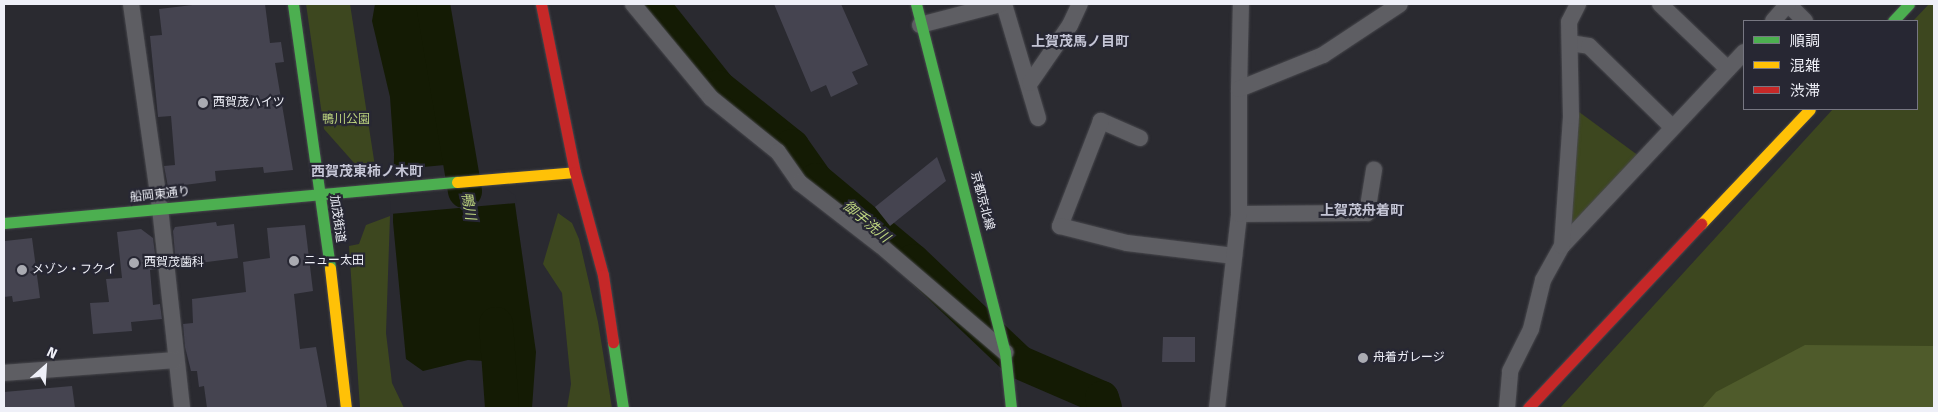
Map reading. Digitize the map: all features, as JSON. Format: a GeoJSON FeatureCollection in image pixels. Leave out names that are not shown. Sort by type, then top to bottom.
{"type":"FeatureCollection","features":[{"type":"Feature","properties":{"kind":"street"},"geometry":{"type":"LineString","coordinates":[[131,4],[160,208],[175,360],[182,408]]}},
{"type":"Feature","properties":{"kind":"street","name":"加茂街道"},"geometry":{"type":"LineString","coordinates":[[292,4],[342,354],[346,408]]}},
{"type":"Feature","properties":{"kind":"street"},"geometry":{"type":"LineString","coordinates":[[541,4],[575,172],[603,276],[623,408]]}},
{"type":"Feature","properties":{"kind":"street"},"geometry":{"type":"LineString","coordinates":[[633,4],[711,98],[778,152],[800,183],[880,245],[1006,352]]}},
{"type":"Feature","properties":{"kind":"street","name":"京都京北線"},"geometry":{"type":"LineString","coordinates":[[916,4],[1006,352],[1011,408]]}},
{"type":"Feature","properties":{"kind":"street"},"geometry":{"type":"LineString","coordinates":[[920,25],[1000,4]]}},
{"type":"Feature","properties":{"kind":"street"},"geometry":{"type":"LineString","coordinates":[[1004,4],[1030,83],[1038,118]]}},
{"type":"Feature","properties":{"kind":"street"},"geometry":{"type":"LineString","coordinates":[[1030,83],[1070,25],[1080,4]]}},
{"type":"Feature","properties":{"kind":"street"},"geometry":{"type":"LineString","coordinates":[[1217,408],[1239,214],[1241,4]]}},
{"type":"Feature","properties":{"kind":"street"},"geometry":{"type":"LineString","coordinates":[[1239,89],[1323,55],[1400,4]]}},
{"type":"Feature","properties":{"kind":"street"},"geometry":{"type":"LineString","coordinates":[[1562,246],[1571,116],[1569,22],[1578,4]]}},
{"type":"Feature","properties":{"kind":"street"},"geometry":{"type":"LineString","coordinates":[[1660,4],[1728,69]]}},
{"type":"Feature","properties":{"kind":"street"},"geometry":{"type":"LineString","coordinates":[[1774,20],[1788,4],[1804,20]]}},
{"type":"Feature","properties":{"kind":"street"},"geometry":{"type":"LineString","coordinates":[[1894,20],[1909,4]]}},
{"type":"Feature","properties":{"kind":"street"},"geometry":{"type":"LineString","coordinates":[[1570,42],[1588,46],[1672,127]]}},
{"type":"Feature","properties":{"kind":"street"},"geometry":{"type":"LineString","coordinates":[[1507,408],[1510,372],[1531,329],[1543,280],[1562,246],[1743,53]]}},
{"type":"Feature","properties":{"kind":"street"},"geometry":{"type":"LineString","coordinates":[[1528,408],[1809,110]]}},
{"type":"Feature","properties":{"kind":"street"},"geometry":{"type":"LineString","coordinates":[[1140,138],[1101,121],[1060,226],[1127,243],[1234,256]]}},
{"type":"Feature","properties":{"kind":"street"},"geometry":{"type":"LineString","coordinates":[[1239,214],[1367,213],[1374,170]]}},
{"type":"Feature","properties":{"kind":"street","name":"船岡東通り"},"geometry":{"type":"LineString","coordinates":[[4,223],[575,172]]}},
{"type":"Feature","properties":{"kind":"street"},"geometry":{"type":"LineString","coordinates":[[4,373],[175,360]]}},
{"type":"Feature","properties":{"kind":"green space","name":"鴨川公園"},"geometry":{"type":"Polygon","coordinates":[[[306,4],[350,4],[376,173],[355,164],[324,129],[306,4]]]}},
{"type":"Feature","properties":{"kind":"green space"},"geometry":{"type":"Polygon","coordinates":[[[1929,4],[1934,4],[1934,408],[1560,408],[1832,110],[1918,110],[1918,20],[1914,20],[1929,4]]]}},
{"type":"Feature","properties":{"kind":"green space"},"geometry":{"type":"Polygon","coordinates":[[[1571,106],[1643,159],[1569,238],[1571,106]]]}},
{"type":"Feature","properties":{"kind":"green space"},"geometry":{"type":"Polygon","coordinates":[[[558,213],[572,223],[579,239],[598,322],[612,408],[567,408],[571,384],[562,293],[543,264],[558,213]]]}},
{"type":"Feature","properties":{"kind":"green space"},"geometry":{"type":"Polygon","coordinates":[[[390,216],[386,333],[392,383],[404,408],[360,408],[349,246],[359,244],[366,225],[390,216]]]}},
{"type":"Feature","properties":{"kind":"green space"},"geometry":{"type":"Polygon","coordinates":[[[1805,345],[1934,346],[1934,408],[1702,408],[1716,392],[1805,345]]]}},
{"type":"Feature","properties":{"kind":"water"},"geometry":{"type":"Polygon","coordinates":[[[375,4],[422,4],[446,121],[465,168],[514,197],[536,352],[532,408],[512,408],[503,374],[484,361],[468,360],[423,371],[406,359],[393,222],[394,154],[390,97],[372,21],[375,4]]]}},
{"type":"Feature","properties":{"kind":"pier"},"geometry":{"type":"Polygon","coordinates":[[[466,163],[515,195],[517,203],[390,214],[391,170],[466,163]]]}},
{"type":"Feature","properties":{"kind":"building"},"geometry":{"type":"Polygon","coordinates":[[[201,4],[265,4],[270,43],[281,42],[284,62],[275,63],[293,170],[264,173],[263,167],[215,171],[216,181],[168,187],[164,166],[175,165],[171,116],[158,117],[150,36],[162,35],[159,9],[201,4]]]}},
{"type":"Feature","properties":{"kind":"building"},"geometry":{"type":"Polygon","coordinates":[[[774,4],[841,4],[868,65],[852,72],[858,84],[831,97],[826,85],[811,92],[774,4]]]}},
{"type":"Feature","properties":{"kind":"building"},"geometry":{"type":"Polygon","coordinates":[[[937,157],[946,181],[890,226],[875,207],[937,157]]]}},
{"type":"Feature","properties":{"kind":"building"},"geometry":{"type":"Polygon","coordinates":[[[216,222],[217,226],[234,224],[238,258],[176,266],[173,231],[175,227],[216,222]]]}},
{"type":"Feature","properties":{"kind":"building"},"geometry":{"type":"Polygon","coordinates":[[[305,225],[313,291],[294,294],[300,349],[316,347],[327,407],[207,408],[204,386],[199,387],[197,371],[191,371],[185,347],[183,324],[193,323],[192,299],[246,292],[243,262],[270,258],[267,228],[305,225]]]}},
{"type":"Feature","properties":{"kind":"building"},"geometry":{"type":"Polygon","coordinates":[[[141,229],[153,238],[157,269],[150,270],[153,305],[160,304],[162,319],[131,322],[132,331],[93,334],[90,303],[109,302],[106,279],[122,278],[117,232],[141,229]]]}},
{"type":"Feature","properties":{"kind":"building","name":"メゾン・フクイ"},"geometry":{"type":"Polygon","coordinates":[[[32,238],[40,298],[13,302],[12,296],[4,297],[5,241],[32,238]]]}},
{"type":"Feature","properties":{"kind":"building"},"geometry":{"type":"Polygon","coordinates":[[[1163,337],[1195,337],[1195,362],[1162,362],[1163,337]]]}},
{"type":"Feature","properties":{"kind":"building"},"geometry":{"type":"Polygon","coordinates":[[[72,386],[75,408],[4,408],[4,392],[72,386]]]}},
{"type":"Feature","properties":{"kind":"waterway","name":"鴨川"},"geometry":{"type":"LineString","coordinates":[[433,4],[465,191]]}},
{"type":"Feature","properties":{"kind":"waterway","name":"御手洗川"},"geometry":{"type":"LineString","coordinates":[[652,4],[718,87],[792,146],[816,180],[913,261],[1019,362],[1102,398],[1105,408]]}},
{"type":"Feature","properties":{"kind":"waterway","name":"鴨川"},"geometry":{"type":"LineString","coordinates":[[496,324],[502,408]]}},
{"type":"Feature","properties":{"kind":"traffic: fast"},"geometry":{"type":"LineString","coordinates":[[293,4],[330,268]]}},
{"type":"Feature","properties":{"kind":"traffic: fast"},"geometry":{"type":"LineString","coordinates":[[916,4],[1005,352],[1011,408]]}},
{"type":"Feature","properties":{"kind":"traffic: fast"},"geometry":{"type":"LineString","coordinates":[[1894,20],[1909,4]]}},
{"type":"Feature","properties":{"kind":"traffic: fast"},"geometry":{"type":"LineString","coordinates":[[4,223],[457,182]]}},
{"type":"Feature","properties":{"kind":"traffic: fast"},"geometry":{"type":"LineString","coordinates":[[613,342],[623,408]]}},
{"type":"Feature","properties":{"kind":"traffic: slow"},"geometry":{"type":"LineString","coordinates":[[1701,224],[1809,110]]}},
{"type":"Feature","properties":{"kind":"traffic: slow"},"geometry":{"type":"LineString","coordinates":[[457,182],[575,172]]}},
{"type":"Feature","properties":{"kind":"traffic: slow"},"geometry":{"type":"LineString","coordinates":[[330,268],[346,408]]}},
{"type":"Feature","properties":{"kind":"traffic: jam"},"geometry":{"type":"LineString","coordinates":[[541,4],[575,172],[603,275],[613,342]]}},
{"type":"Feature","properties":{"kind":"traffic: jam"},"geometry":{"type":"LineString","coordinates":[[1528,408],[1701,224]]}},
{"type":"Feature","properties":{"kind":"place","name":"西賀茂ハイツ"},"geometry":{"type":"Point","coordinates":[203,103]}},
{"type":"Feature","properties":{"kind":"place","name":"ニュー太田"},"geometry":{"type":"Point","coordinates":[294,261]}},
{"type":"Feature","properties":{"kind":"place","name":"西賀茂歯科"},"geometry":{"type":"Point","coordinates":[134,263]}},
{"type":"Feature","properties":{"kind":"place","name":"メゾン・フクイ"},"geometry":{"type":"Point","coordinates":[22,270]}},
{"type":"Feature","properties":{"kind":"place","name":"舟着ガレージ"},"geometry":{"type":"Point","coordinates":[1363,358]}},
{"type":"Feature","properties":{"kind":"district","name":"上賀茂馬ノ目町"},"geometry":{"type":"Point","coordinates":[1080,42]}},
{"type":"Feature","properties":{"kind":"district","name":"西賀茂東柿ノ木町"},"geometry":{"type":"Point","coordinates":[367,172]}},
{"type":"Feature","properties":{"kind":"district","name":"上賀茂舟着町"},"geometry":{"type":"Point","coordinates":[1362,211]}}]}
